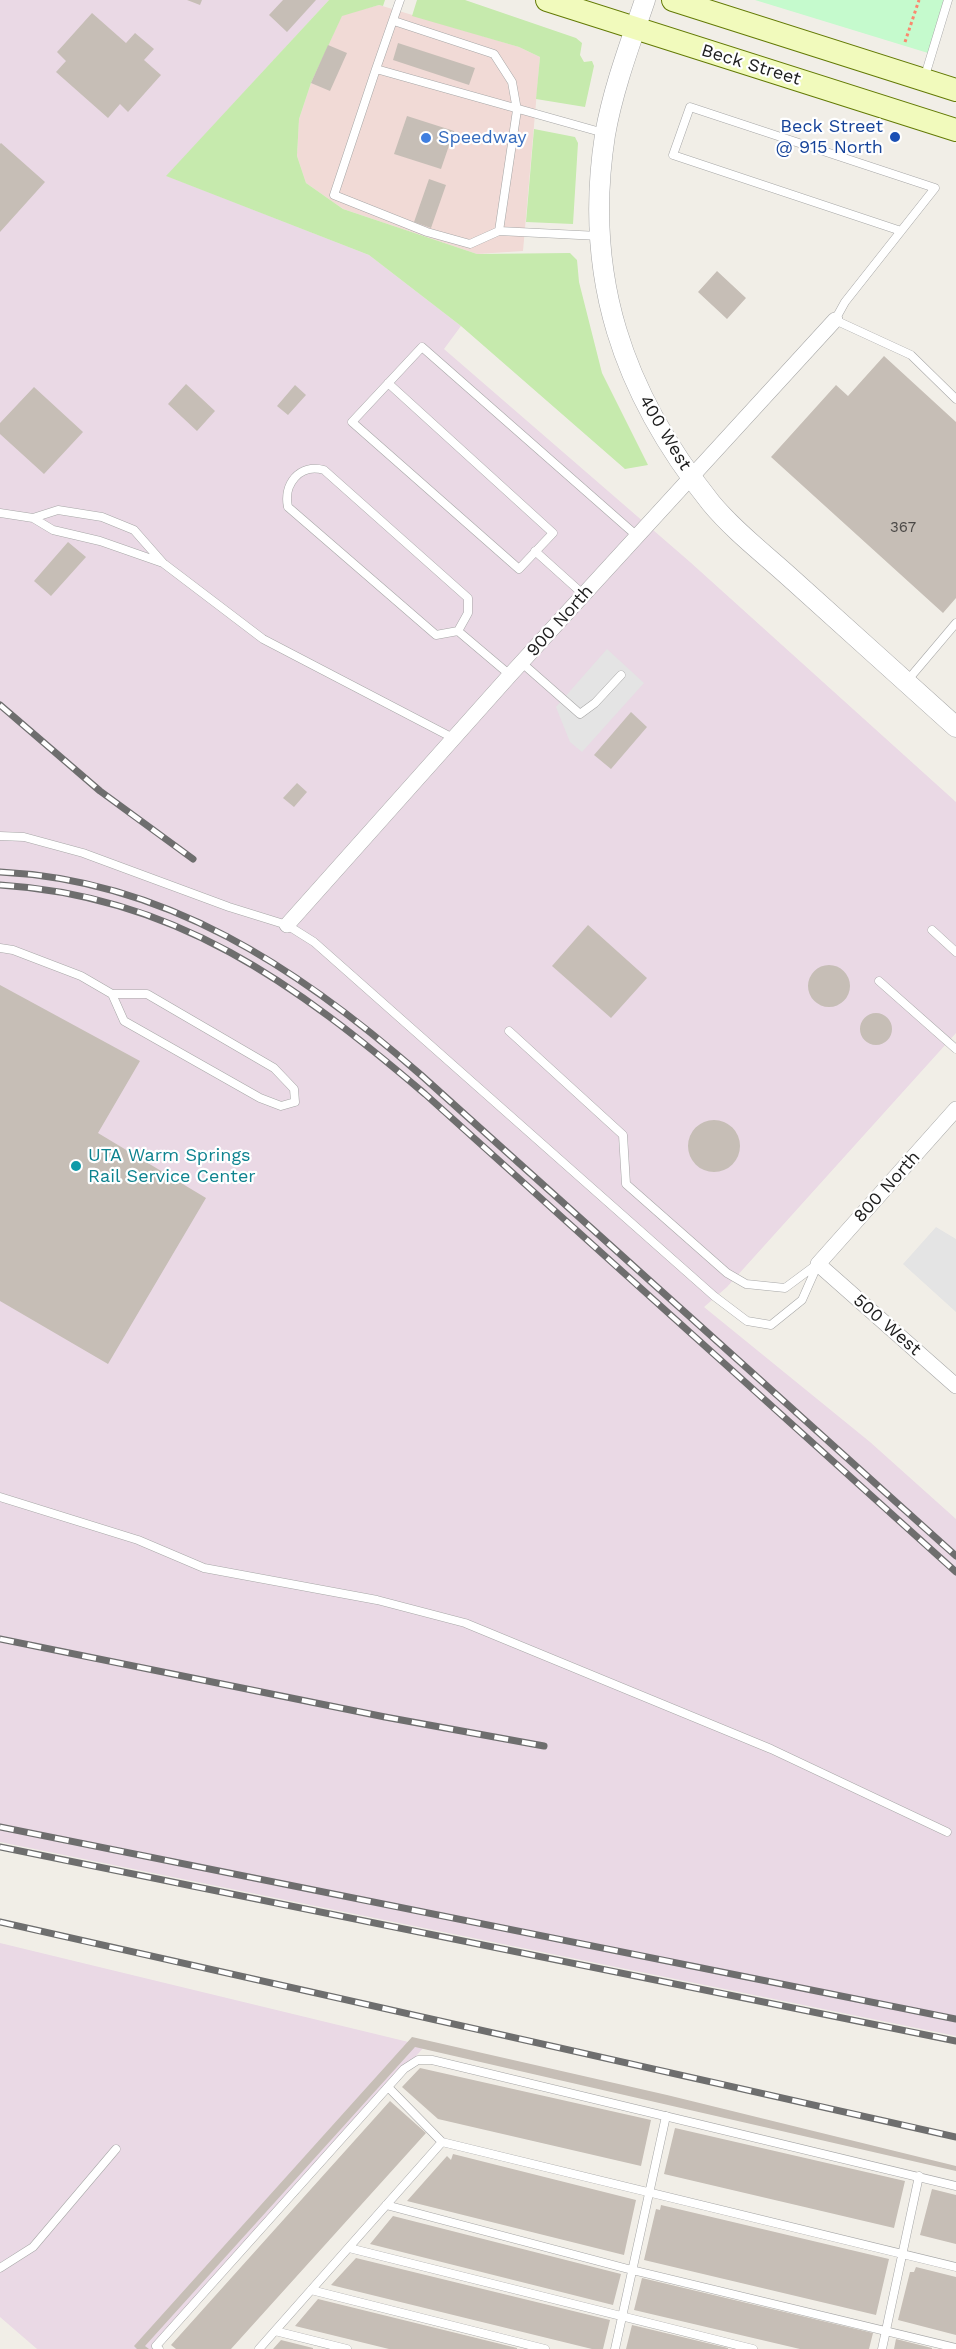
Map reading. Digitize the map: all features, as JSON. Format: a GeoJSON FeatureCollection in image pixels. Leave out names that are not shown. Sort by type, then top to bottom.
{"type":"FeatureCollection","features":[{"type":"Feature","properties":{"kind":"main road","name":"Beck Street"},"geometry":{"type":"LineString","coordinates":[[547,0],[956,130]]}},
{"type":"Feature","properties":{"kind":"main road","name":"Beck Street"},"geometry":{"type":"LineString","coordinates":[[673,0],[956,90]]}},
{"type":"Feature","properties":{"kind":"street","name":"400 West"},"geometry":{"type":"LineString","coordinates":[[645,0],[606,133],[598,208],[610,306],[630,368],[654,423],[712,504],[906,682],[953,719]]}},
{"type":"Feature","properties":{"kind":"street","name":"900 North"},"geometry":{"type":"LineString","coordinates":[[287,925],[510,675],[836,320]]}},
{"type":"Feature","properties":{"kind":"street","name":"800 North"},"geometry":{"type":"LineString","coordinates":[[818,1264],[956,1109]]}},
{"type":"Feature","properties":{"kind":"street","name":"500 West"},"geometry":{"type":"LineString","coordinates":[[818,1264],[956,1386]]}},
{"type":"Feature","properties":{"kind":"lane"},"geometry":{"type":"LineString","coordinates":[[400,0],[334,195],[427,232],[470,244],[500,231],[600,236]]}},
{"type":"Feature","properties":{"kind":"lane"},"geometry":{"type":"LineString","coordinates":[[923,80],[948,0]]}},
{"type":"Feature","properties":{"kind":"lane"},"geometry":{"type":"LineString","coordinates":[[394,21],[494,54],[512,82],[517,110],[500,231]]}},
{"type":"Feature","properties":{"kind":"lane"},"geometry":{"type":"LineString","coordinates":[[376,69],[606,133]]}},
{"type":"Feature","properties":{"kind":"lane"},"geometry":{"type":"LineString","coordinates":[[900,231],[673,155],[690,107],[935,188],[845,302],[836,320],[910,355],[956,399]]}},
{"type":"Feature","properties":{"kind":"lane"},"geometry":{"type":"LineString","coordinates":[[388,383],[553,532],[519,569],[352,422],[388,383],[422,347],[637,536]]}},
{"type":"Feature","properties":{"kind":"lane"},"geometry":{"type":"LineString","coordinates":[[315,468],[324,471],[468,598],[468,613],[458,631],[436,635],[288,507],[286,496],[288,486],[296,475],[315,468]]}},
{"type":"Feature","properties":{"kind":"lane"},"geometry":{"type":"LineString","coordinates":[[33,518],[58,510],[102,517],[134,530],[163,563],[263,639],[453,738]]}},
{"type":"Feature","properties":{"kind":"lane"},"geometry":{"type":"LineString","coordinates":[[0,513],[33,518],[53,530],[100,541],[163,563]]}},
{"type":"Feature","properties":{"kind":"lane"},"geometry":{"type":"LineString","coordinates":[[535,551],[584,595]]}},
{"type":"Feature","properties":{"kind":"lane"},"geometry":{"type":"LineString","coordinates":[[906,682],[956,623]]}},
{"type":"Feature","properties":{"kind":"lane"},"geometry":{"type":"LineString","coordinates":[[458,631],[510,675]]}},
{"type":"Feature","properties":{"kind":"lane"},"geometry":{"type":"LineString","coordinates":[[522,663],[580,714],[596,703],[621,675]]}},
{"type":"Feature","properties":{"kind":"lane"},"geometry":{"type":"LineString","coordinates":[[0,836],[24,837],[83,853],[229,907],[287,925],[314,942],[705,1289],[747,1321],[771,1325],[802,1300],[818,1264]]}},
{"type":"Feature","properties":{"kind":"lane"},"geometry":{"type":"LineString","coordinates":[[932,930],[956,952]]}},
{"type":"Feature","properties":{"kind":"lane"},"geometry":{"type":"LineString","coordinates":[[0,948],[13,950],[81,976],[112,994],[147,994],[274,1068],[294,1089],[295,1102],[281,1106],[260,1098],[124,1021],[112,994]]}},
{"type":"Feature","properties":{"kind":"lane"},"geometry":{"type":"LineString","coordinates":[[879,981],[956,1049]]}},
{"type":"Feature","properties":{"kind":"lane"},"geometry":{"type":"LineString","coordinates":[[509,1030],[622,1136],[626,1184],[727,1273],[746,1284],[785,1288],[818,1264]]}},
{"type":"Feature","properties":{"kind":"lane"},"geometry":{"type":"LineString","coordinates":[[0,1497],[138,1540],[204,1568],[377,1600],[465,1623],[771,1749],[947,1832]]}},
{"type":"Feature","properties":{"kind":"lane"},"geometry":{"type":"LineString","coordinates":[[159,2349],[156,2346],[388,2087],[404,2070],[418,2060],[432,2060],[956,2186]]}},
{"type":"Feature","properties":{"kind":"lane"},"geometry":{"type":"LineString","coordinates":[[388,2087],[442,2142],[956,2267]]}},
{"type":"Feature","properties":{"kind":"lane"},"geometry":{"type":"LineString","coordinates":[[615,2349],[666,2116]]}},
{"type":"Feature","properties":{"kind":"lane"},"geometry":{"type":"LineString","coordinates":[[259,2349],[442,2142]]}},
{"type":"Feature","properties":{"kind":"lane"},"geometry":{"type":"LineString","coordinates":[[0,2268],[33,2247],[116,2149]]}},
{"type":"Feature","properties":{"kind":"lane"},"geometry":{"type":"LineString","coordinates":[[882,2349],[919,2176]]}},
{"type":"Feature","properties":{"kind":"lane"},"geometry":{"type":"LineString","coordinates":[[386,2205],[632,2271],[956,2348]]}},
{"type":"Feature","properties":{"kind":"lane"},"geometry":{"type":"LineString","coordinates":[[348,2248],[753,2349]]}},
{"type":"Feature","properties":{"kind":"lane"},"geometry":{"type":"LineString","coordinates":[[311,2290],[545,2349]]}},
{"type":"Feature","properties":{"kind":"lane"},"geometry":{"type":"LineString","coordinates":[[275,2331],[347,2349]]}},
{"type":"Feature","properties":{"kind":"path"},"geometry":{"type":"LineString","coordinates":[[905,42],[919,0]]}},
{"type":"Feature","properties":{"kind":"shaded area"},"geometry":{"type":"Polygon","coordinates":[[[0,0],[329,0],[167,176],[369,255],[461,326],[444,349],[690,562],[956,802],[956,1033],[727,1287],[704,1307],[870,1442],[956,1519],[956,2036],[0,1842],[0,0]]]}},
{"type":"Feature","properties":{"kind":"shaded area"},"geometry":{"type":"Polygon","coordinates":[[[379,5],[519,47],[540,57],[523,251],[477,254],[343,209],[306,183],[297,156],[299,119],[311,83],[342,15],[379,5]]]}},
{"type":"Feature","properties":{"kind":"shaded area"},"geometry":{"type":"Polygon","coordinates":[[[607,649],[644,683],[582,752],[570,742],[556,707],[607,649]]]}},
{"type":"Feature","properties":{"kind":"shaded area"},"geometry":{"type":"Polygon","coordinates":[[[936,1227],[956,1239],[956,1312],[903,1264],[936,1227]]]}},
{"type":"Feature","properties":{"kind":"shaded area"},"geometry":{"type":"Polygon","coordinates":[[[0,1943],[425,2046],[152,2349],[37,2349],[0,2317],[0,1943]]]}},
{"type":"Feature","properties":{"kind":"green space"},"geometry":{"type":"Polygon","coordinates":[[[329,0],[385,0],[383,6],[379,5],[342,16],[311,83],[299,119],[297,156],[306,183],[343,209],[477,254],[570,253],[577,260],[579,282],[602,373],[648,465],[625,469],[461,326],[369,255],[166,176],[329,0]]]}},
{"type":"Feature","properties":{"kind":"green space"},"geometry":{"type":"Polygon","coordinates":[[[417,0],[465,0],[576,38],[582,43],[580,55],[584,62],[592,61],[594,66],[585,107],[536,99],[540,57],[519,47],[412,16],[417,0]]]}},
{"type":"Feature","properties":{"kind":"green space"},"geometry":{"type":"Polygon","coordinates":[[[755,0],[944,0],[928,53],[755,0]]]}},
{"type":"Feature","properties":{"kind":"green space"},"geometry":{"type":"Polygon","coordinates":[[[534,129],[575,137],[578,143],[573,224],[526,222],[534,129]]]}},
{"type":"Feature","properties":{"kind":"building"},"geometry":{"type":"Polygon","coordinates":[[[187,0],[202,0],[200,5],[187,0]]]}},
{"type":"Feature","properties":{"kind":"building"},"geometry":{"type":"Polygon","coordinates":[[[283,0],[316,0],[287,32],[269,15],[283,0]]]}},
{"type":"Feature","properties":{"kind":"building"},"geometry":{"type":"Polygon","coordinates":[[[92,13],[126,43],[135,33],[154,49],[144,60],[161,75],[128,112],[120,104],[108,118],[56,72],[66,61],[57,52],[92,13]]]}},
{"type":"Feature","properties":{"kind":"building"},"geometry":{"type":"Polygon","coordinates":[[[398,43],[475,68],[469,85],[393,60],[398,43]]]}},
{"type":"Feature","properties":{"kind":"building"},"geometry":{"type":"Polygon","coordinates":[[[328,45],[347,53],[330,91],[311,83],[328,45]]]}},
{"type":"Feature","properties":{"kind":"building"},"geometry":{"type":"Polygon","coordinates":[[[407,116],[454,131],[441,169],[394,154],[407,116]]]}},
{"type":"Feature","properties":{"kind":"building"},"geometry":{"type":"Polygon","coordinates":[[[0,144],[45,182],[0,232],[0,144]]]}},
{"type":"Feature","properties":{"kind":"building"},"geometry":{"type":"Polygon","coordinates":[[[429,179],[446,185],[431,228],[414,222],[429,179]]]}},
{"type":"Feature","properties":{"kind":"building"},"geometry":{"type":"Polygon","coordinates":[[[717,271],[746,298],[727,319],[698,292],[717,271]]]}},
{"type":"Feature","properties":{"kind":"building"},"geometry":{"type":"Polygon","coordinates":[[[884,356],[956,422],[956,598],[943,613],[771,457],[836,385],[848,396],[884,356]]]}},
{"type":"Feature","properties":{"kind":"building"},"geometry":{"type":"Polygon","coordinates":[[[186,384],[215,411],[197,431],[168,404],[186,384]]]}},
{"type":"Feature","properties":{"kind":"building"},"geometry":{"type":"Polygon","coordinates":[[[295,385],[306,395],[288,415],[277,406],[295,385]]]}},
{"type":"Feature","properties":{"kind":"building"},"geometry":{"type":"Polygon","coordinates":[[[34,387],[83,432],[44,474],[0,434],[0,423],[34,387]]]}},
{"type":"Feature","properties":{"kind":"building"},"geometry":{"type":"Polygon","coordinates":[[[68,542],[86,557],[51,596],[34,581],[68,542]]]}},
{"type":"Feature","properties":{"kind":"building"},"geometry":{"type":"Polygon","coordinates":[[[631,712],[647,727],[611,769],[594,755],[631,712]]]}},
{"type":"Feature","properties":{"kind":"building"},"geometry":{"type":"Polygon","coordinates":[[[297,783],[307,792],[294,807],[283,798],[297,783]]]}},
{"type":"Feature","properties":{"kind":"building"},"geometry":{"type":"Polygon","coordinates":[[[588,925],[647,978],[611,1018],[552,966],[588,925]]]}},
{"type":"Feature","properties":{"kind":"building"},"geometry":{"type":"Polygon","coordinates":[[[829,965],[837,966],[844,971],[849,978],[849,994],[844,1001],[837,1006],[829,1007],[821,1006],[814,1001],[809,994],[808,986],[809,978],[814,971],[821,966],[829,965]]]}},
{"type":"Feature","properties":{"kind":"building","name":"UTA Warm Springs Rail Service Center"},"geometry":{"type":"Polygon","coordinates":[[[0,985],[140,1061],[98,1133],[206,1198],[108,1364],[0,1301],[0,985]]]}},
{"type":"Feature","properties":{"kind":"building"},"geometry":{"type":"Polygon","coordinates":[[[876,1013],[887,1018],[892,1029],[887,1040],[876,1045],[865,1040],[860,1029],[865,1018],[876,1013]]]}},
{"type":"Feature","properties":{"kind":"building"},"geometry":{"type":"Polygon","coordinates":[[[714,1120],[724,1122],[732,1128],[738,1136],[740,1146],[738,1156],[732,1164],[724,1170],[714,1172],[704,1170],[696,1164],[690,1156],[688,1146],[690,1136],[696,1128],[704,1122],[714,1120]]]}},
{"type":"Feature","properties":{"kind":"building"},"geometry":{"type":"Polygon","coordinates":[[[412,2037],[667,2095],[956,2166],[956,2171],[415,2047],[145,2346],[149,2349],[137,2349],[134,2346],[412,2037]]]}},
{"type":"Feature","properties":{"kind":"building"},"geometry":{"type":"Polygon","coordinates":[[[420,2068],[651,2120],[641,2166],[438,2119],[402,2087],[420,2068]]]}},
{"type":"Feature","properties":{"kind":"building"},"geometry":{"type":"Polygon","coordinates":[[[390,2101],[426,2133],[231,2349],[176,2349],[171,2345],[390,2101]]]}},
{"type":"Feature","properties":{"kind":"building"},"geometry":{"type":"Polygon","coordinates":[[[675,2128],[905,2181],[894,2228],[664,2174],[675,2128]]]}},
{"type":"Feature","properties":{"kind":"building"},"geometry":{"type":"Polygon","coordinates":[[[453,2154],[636,2200],[624,2255],[407,2201],[447,2156],[451,2160],[453,2154]]]}},
{"type":"Feature","properties":{"kind":"building"},"geometry":{"type":"Polygon","coordinates":[[[932,2189],[956,2195],[956,2244],[920,2235],[932,2189]]]}},
{"type":"Feature","properties":{"kind":"building"},"geometry":{"type":"Polygon","coordinates":[[[661,2205],[889,2259],[876,2315],[644,2260],[656,2209],[660,2210],[661,2205]]]}},
{"type":"Feature","properties":{"kind":"building"},"geometry":{"type":"Polygon","coordinates":[[[393,2216],[621,2274],[613,2305],[370,2244],[393,2216]]]}},
{"type":"Feature","properties":{"kind":"building"},"geometry":{"type":"Polygon","coordinates":[[[356,2258],[610,2320],[603,2349],[592,2349],[331,2285],[356,2258]]]}},
{"type":"Feature","properties":{"kind":"building"},"geometry":{"type":"Polygon","coordinates":[[[916,2267],[956,2277],[956,2335],[898,2320],[910,2272],[914,2272],[916,2267]]]}},
{"type":"Feature","properties":{"kind":"building"},"geometry":{"type":"Polygon","coordinates":[[[642,2278],[873,2333],[869,2349],[800,2349],[634,2310],[642,2278]]]}},
{"type":"Feature","properties":{"kind":"building"},"geometry":{"type":"Polygon","coordinates":[[[318,2299],[517,2349],[389,2349],[295,2326],[318,2299]]]}},
{"type":"Feature","properties":{"kind":"building"},"geometry":{"type":"Polygon","coordinates":[[[632,2325],[728,2348],[728,2349],[626,2349],[632,2325]]]}},
{"type":"Feature","properties":{"kind":"building"},"geometry":{"type":"Polygon","coordinates":[[[896,2339],[932,2348],[932,2349],[894,2349],[896,2339]]]}},
{"type":"Feature","properties":{"kind":"building"},"geometry":{"type":"Polygon","coordinates":[[[281,2340],[313,2348],[313,2349],[273,2349],[281,2340]]]}},
{"type":"Feature","properties":{"kind":"railway"},"geometry":{"type":"LineString","coordinates":[[0,705],[100,791],[193,859]]}},
{"type":"Feature","properties":{"kind":"railway"},"geometry":{"type":"LineString","coordinates":[[0,872],[61,879],[119,892],[174,912],[227,937],[278,966],[328,1000],[421,1075],[956,1556]]}},
{"type":"Feature","properties":{"kind":"railway"},"geometry":{"type":"LineString","coordinates":[[0,885],[64,893],[123,907],[178,927],[230,952],[280,982],[329,1016],[425,1094],[956,1572]]}},
{"type":"Feature","properties":{"kind":"railway"},"geometry":{"type":"LineString","coordinates":[[0,1639],[385,1717],[544,1746]]}},
{"type":"Feature","properties":{"kind":"railway"},"geometry":{"type":"LineString","coordinates":[[0,1827],[956,2019]]}},
{"type":"Feature","properties":{"kind":"railway"},"geometry":{"type":"LineString","coordinates":[[0,1847],[956,2041]]}},
{"type":"Feature","properties":{"kind":"railway"},"geometry":{"type":"LineString","coordinates":[[0,1922],[956,2137]]}},
{"type":"Feature","properties":{"kind":"place","name":"Beck Street @ 915 North"},"geometry":{"type":"Point","coordinates":[895,137]}},
{"type":"Feature","properties":{"kind":"place","name":"Speedway"},"geometry":{"type":"Point","coordinates":[426,138]}},
{"type":"Feature","properties":{"kind":"place","name":"UTA Warm Springs Rail Service Center"},"geometry":{"type":"Point","coordinates":[76,1166]}}]}
